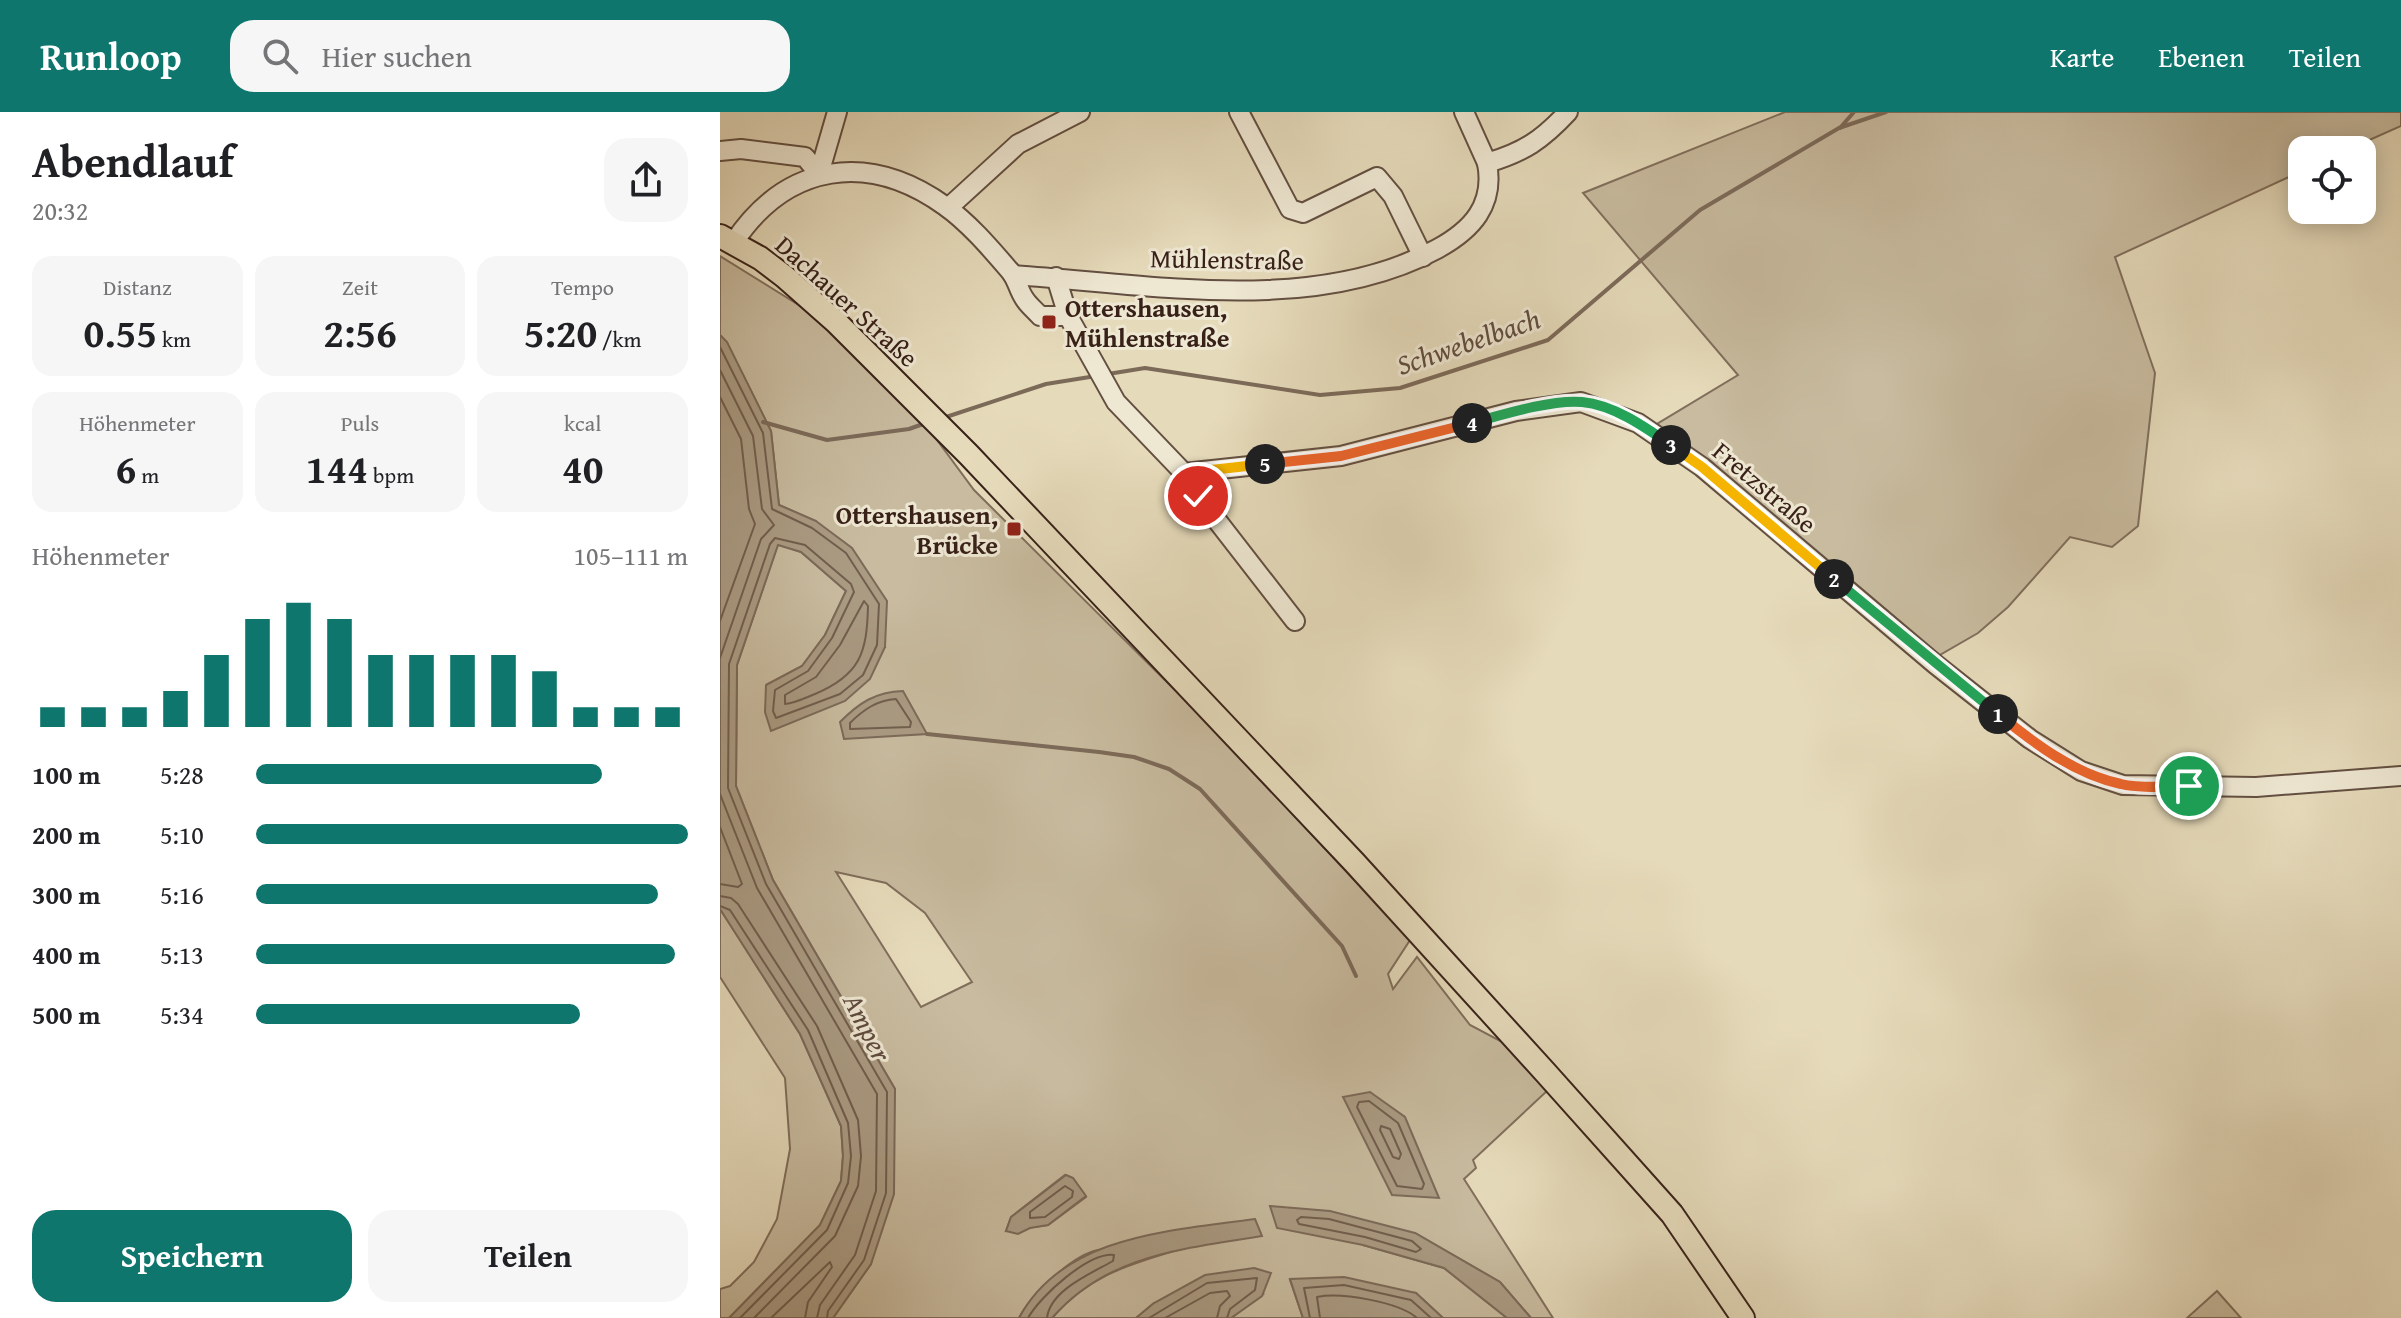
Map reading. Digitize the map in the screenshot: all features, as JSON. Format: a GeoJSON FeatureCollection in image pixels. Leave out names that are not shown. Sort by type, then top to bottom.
{"type":"FeatureCollection","features":[{"type":"Feature","properties":{"kind":"main road","name":"Dachauer Straße"},"geometry":{"type":"LineString","coordinates":[[727,239],[785,277],[836,322],[937,422],[1354,862],[1672,1214],[1743,1318]]}},
{"type":"Feature","properties":{"kind":"street"},"geometry":{"type":"LineString","coordinates":[[819,174],[837,112]]}},
{"type":"Feature","properties":{"kind":"street"},"geometry":{"type":"LineString","coordinates":[[948,208],[1018,144],[1080,112]]}},
{"type":"Feature","properties":{"kind":"street"},"geometry":{"type":"LineString","coordinates":[[1239,112],[1290,209],[1303,213],[1377,177],[1393,196],[1423,257]]}},
{"type":"Feature","properties":{"kind":"street"},"geometry":{"type":"LineString","coordinates":[[1464,112],[1487,163],[1513,155],[1545,138],[1568,112]]}},
{"type":"Feature","properties":{"kind":"street"},"geometry":{"type":"LineString","coordinates":[[720,151],[741,149],[805,157],[819,174]]}},
{"type":"Feature","properties":{"kind":"street","name":"Mühlenstraße"},"geometry":{"type":"LineString","coordinates":[[1013,275],[1211,289],[1286,290],[1373,277],[1423,257],[1464,232],[1475,220],[1490,181],[1487,163]]}},
{"type":"Feature","properties":{"kind":"street"},"geometry":{"type":"LineString","coordinates":[[727,239],[793,184],[819,174],[867,173],[893,178],[948,208],[1013,275],[1024,300],[1040,316],[1068,316]]}},
{"type":"Feature","properties":{"kind":"street"},"geometry":{"type":"LineString","coordinates":[[1056,277],[1068,316],[1116,402],[1184,473],[1198,496],[1295,621]]}},
{"type":"Feature","properties":{"kind":"street","name":"Fretzstraße"},"geometry":{"type":"LineString","coordinates":[[1184,473],[1341,456],[1516,411],[1581,402],[1638,423],[1702,467],[1947,674],[2030,739],[2081,771],[2123,785],[2256,787],[2401,776]]}},
{"type":"Feature","properties":{"kind":"shaded area"},"geometry":{"type":"Polygon","coordinates":[[[1785,112],[2401,112],[2401,126],[2376,137],[2288,136],[2288,177],[2115,257],[2155,373],[2138,526],[2112,547],[2070,537],[2008,607],[1978,633],[1938,656],[1657,424],[1738,375],[1583,193],[1785,112]]]}},
{"type":"Feature","properties":{"kind":"shaded area"},"geometry":{"type":"Polygon","coordinates":[[[720,256],[834,327],[934,436],[974,490],[1211,726],[1410,940],[1388,974],[1393,989],[1417,957],[1470,1025],[1508,1045],[1547,1091],[1473,1160],[1476,1168],[1464,1179],[1553,1318],[1531,1318],[1500,1282],[1415,1233],[1363,1245],[1444,1268],[1507,1318],[1443,1318],[1416,1293],[1290,1280],[1303,1318],[1231,1318],[1262,1295],[1154,1303],[1136,1318],[1052,1318],[1095,1281],[1181,1249],[1129,1247],[1098,1250],[1076,1260],[1042,1288],[1019,1318],[833,1318],[871,1264],[895,1089],[773,880],[736,786],[737,665],[778,544],[801,552],[846,591],[825,635],[802,666],[766,685],[885,647],[816,521],[779,505],[771,431],[727,343],[720,335],[720,256]],[[836,872],[921,1007],[972,982],[925,913],[886,883],[836,872]],[[1065,1175],[1011,1217],[1006,1231],[1048,1225],[1086,1197],[1073,1178],[1065,1175]]]}},
{"type":"Feature","properties":{"kind":"shaded area"},"geometry":{"type":"Polygon","coordinates":[[[720,909],[800,1034],[841,1126],[843,1156],[841,1181],[820,1225],[729,1318],[720,1318],[720,1289],[730,1286],[754,1262],[777,1219],[790,1149],[785,1078],[720,977],[720,909]]]}},
{"type":"Feature","properties":{"kind":"shaded area"},"geometry":{"type":"Polygon","coordinates":[[[2217,1291],[2241,1318],[2187,1318],[2217,1291]]]}},
{"type":"Feature","properties":{"kind":"water"},"geometry":{"type":"Polygon","coordinates":[[[720,335],[727,342],[771,431],[779,505],[816,521],[852,548],[887,601],[885,647],[870,679],[845,701],[771,731],[765,712],[766,685],[802,666],[825,635],[846,591],[801,552],[778,545],[737,665],[736,786],[773,880],[895,1089],[894,1194],[871,1264],[833,1318],[729,1318],[820,1225],[841,1181],[843,1156],[841,1126],[800,1034],[720,909],[720,335]]]}},
{"type":"Feature","properties":{"kind":"water"},"geometry":{"type":"Polygon","coordinates":[[[903,691],[927,734],[844,739],[840,722],[854,709],[876,696],[903,691]]]}},
{"type":"Feature","properties":{"kind":"water"},"geometry":{"type":"Polygon","coordinates":[[[1370,1092],[1405,1117],[1439,1198],[1392,1195],[1343,1097],[1370,1092]]]}},
{"type":"Feature","properties":{"kind":"water"},"geometry":{"type":"Polygon","coordinates":[[[1066,1175],[1073,1178],[1086,1196],[1048,1225],[1018,1234],[1006,1231],[1011,1217],[1066,1175]]]}},
{"type":"Feature","properties":{"kind":"water"},"geometry":{"type":"Polygon","coordinates":[[[1270,1206],[1330,1211],[1415,1233],[1500,1282],[1531,1318],[1507,1318],[1444,1268],[1363,1245],[1277,1228],[1270,1206]]]}},
{"type":"Feature","properties":{"kind":"water"},"geometry":{"type":"Polygon","coordinates":[[[1255,1219],[1262,1236],[1148,1258],[1097,1280],[1052,1318],[1019,1318],[1039,1290],[1063,1269],[1092,1253],[1156,1233],[1255,1219]]]}},
{"type":"Feature","properties":{"kind":"water"},"geometry":{"type":"Polygon","coordinates":[[[1254,1268],[1271,1273],[1262,1296],[1231,1318],[1136,1318],[1154,1303],[1205,1275],[1254,1268]]]}},
{"type":"Feature","properties":{"kind":"water"},"geometry":{"type":"Polygon","coordinates":[[[1344,1277],[1416,1293],[1443,1318],[1303,1318],[1290,1279],[1344,1277]]]}},
{"type":"Feature","properties":{"kind":"waterway"},"geometry":{"type":"LineString","coordinates":[[1840,128],[1854,112]]}},
{"type":"Feature","properties":{"kind":"waterway","name":"Schwebelbach"},"geometry":{"type":"LineString","coordinates":[[1108,374],[1145,368],[1320,395],[1400,388],[1548,340],[1700,210],[1839,128],[1886,112]]}},
{"type":"Feature","properties":{"kind":"waterway","name":"Schwebelbach"},"geometry":{"type":"LineString","coordinates":[[943,418],[1046,384],[1096,376]]}},
{"type":"Feature","properties":{"kind":"waterway","name":"Schwebelbach"},"geometry":{"type":"LineString","coordinates":[[763,422],[827,440],[909,429],[926,423]]}},
{"type":"Feature","properties":{"kind":"waterway"},"geometry":{"type":"LineString","coordinates":[[927,734],[1134,757],[1169,769],[1200,789],[1342,946],[1356,976]]}},
{"type":"Feature","properties":{"kind":"place","name":"Ottershausen, Mühlenstraße"},"geometry":{"type":"Point","coordinates":[1049,322]}},
{"type":"Feature","properties":{"kind":"place","name":"Ottershausen, Brücke"},"geometry":{"type":"Point","coordinates":[1014,529]}},
{"type":"Feature","properties":{"kind":"route"},"geometry":{"type":"LineString","coordinates":[[1198,496],[1184,473],[1341,456],[1516,411],[1581,402],[1608,409],[1638,423],[1702,467],[1935,664],[2030,739],[2081,771],[2123,785],[2189,786]]}},
{"type":"Feature","properties":{"kind":"water label","name":"Amper"},"geometry":{"type":"Point","coordinates":[868,1027]}}]}
